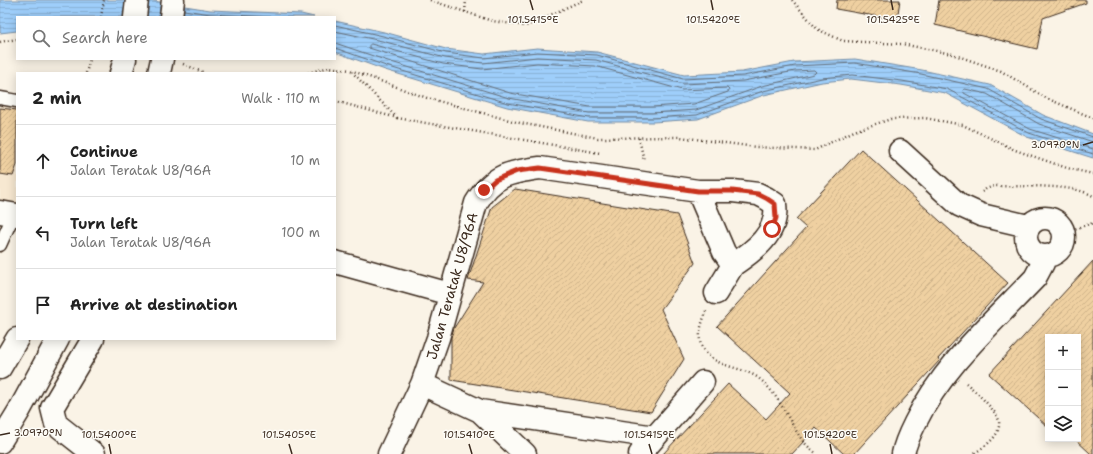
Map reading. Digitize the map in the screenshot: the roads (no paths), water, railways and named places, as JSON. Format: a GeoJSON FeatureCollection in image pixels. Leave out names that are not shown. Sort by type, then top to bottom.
{"type":"FeatureCollection","features":[{"type":"Feature","properties":{"kind":"street"},"geometry":{"type":"LineString","coordinates":[[135,16],[137,0]]}},
{"type":"Feature","properties":{"kind":"street"},"geometry":{"type":"LineString","coordinates":[[171,16],[173,0]]}},
{"type":"Feature","properties":{"kind":"street"},"geometry":{"type":"LineString","coordinates":[[121,72],[125,60]]}},
{"type":"Feature","properties":{"kind":"street"},"geometry":{"type":"LineString","coordinates":[[160,72],[170,60]]}},
{"type":"Feature","properties":{"kind":"street"},"geometry":{"type":"LineString","coordinates":[[900,151],[944,193],[959,205],[981,215],[1028,226]]}},
{"type":"Feature","properties":{"kind":"street","name":"Jalan Teratak U8/96A"},"geometry":{"type":"LineString","coordinates":[[388,454],[422,384],[438,338],[476,203],[484,190],[495,180],[517,171],[540,168],[698,191],[732,191],[758,194],[766,198],[775,204],[776,218],[772,229],[764,241],[746,257],[733,265],[716,293]]}},
{"type":"Feature","properties":{"kind":"street"},"geometry":{"type":"LineString","coordinates":[[698,191],[724,252],[733,265]]}},
{"type":"Feature","properties":{"kind":"street"},"geometry":{"type":"LineString","coordinates":[[1044,217],[1056,221],[1064,232],[1064,238],[1060,249],[1050,256],[1037,256],[1027,246],[1025,240],[1025,233],[1028,226],[1032,222],[1044,217]]}},
{"type":"Feature","properties":{"kind":"street"},"geometry":{"type":"LineString","coordinates":[[903,454],[912,428],[924,404],[950,368],[1035,278],[1043,263],[1044,256]]}},
{"type":"Feature","properties":{"kind":"street"},"geometry":{"type":"LineString","coordinates":[[336,262],[450,294]]}},
{"type":"Feature","properties":{"kind":"street"},"geometry":{"type":"LineString","coordinates":[[0,368],[16,340]]}},
{"type":"Feature","properties":{"kind":"street"},"geometry":{"type":"LineString","coordinates":[[0,442],[20,411],[57,340]]}},
{"type":"Feature","properties":{"kind":"street"},"geometry":{"type":"LineString","coordinates":[[91,340],[52,408],[56,424],[94,454]]}},
{"type":"Feature","properties":{"kind":"street"},"geometry":{"type":"LineString","coordinates":[[640,454],[703,382]]}},
{"type":"Feature","properties":{"kind":"street"},"geometry":{"type":"LineString","coordinates":[[422,384],[480,411],[655,437]]}},
{"type":"Feature","properties":{"kind":"street"},"geometry":{"type":"LineString","coordinates":[[480,411],[525,454]]}},
{"type":"Feature","properties":{"kind":"lane"},"geometry":{"type":"LineString","coordinates":[[0,98],[16,101]]}},
{"type":"Feature","properties":{"kind":"lane"},"geometry":{"type":"LineString","coordinates":[[0,246],[10,213]]}},
{"type":"Feature","properties":{"kind":"water"},"geometry":{"type":"Polygon","coordinates":[[[0,0],[147,0],[210,10],[301,14],[310,16],[16,16],[16,31],[0,33],[0,0]]]}},
{"type":"Feature","properties":{"kind":"water"},"geometry":{"type":"Polygon","coordinates":[[[336,21],[384,32],[446,49],[484,54],[537,48],[597,52],[684,75],[742,72],[794,62],[855,59],[922,70],[990,85],[1043,115],[1093,134],[1093,158],[1027,137],[945,93],[901,85],[851,79],[822,82],[764,95],[698,119],[653,122],[588,122],[507,107],[385,70],[336,52],[336,21]]]}}]}
